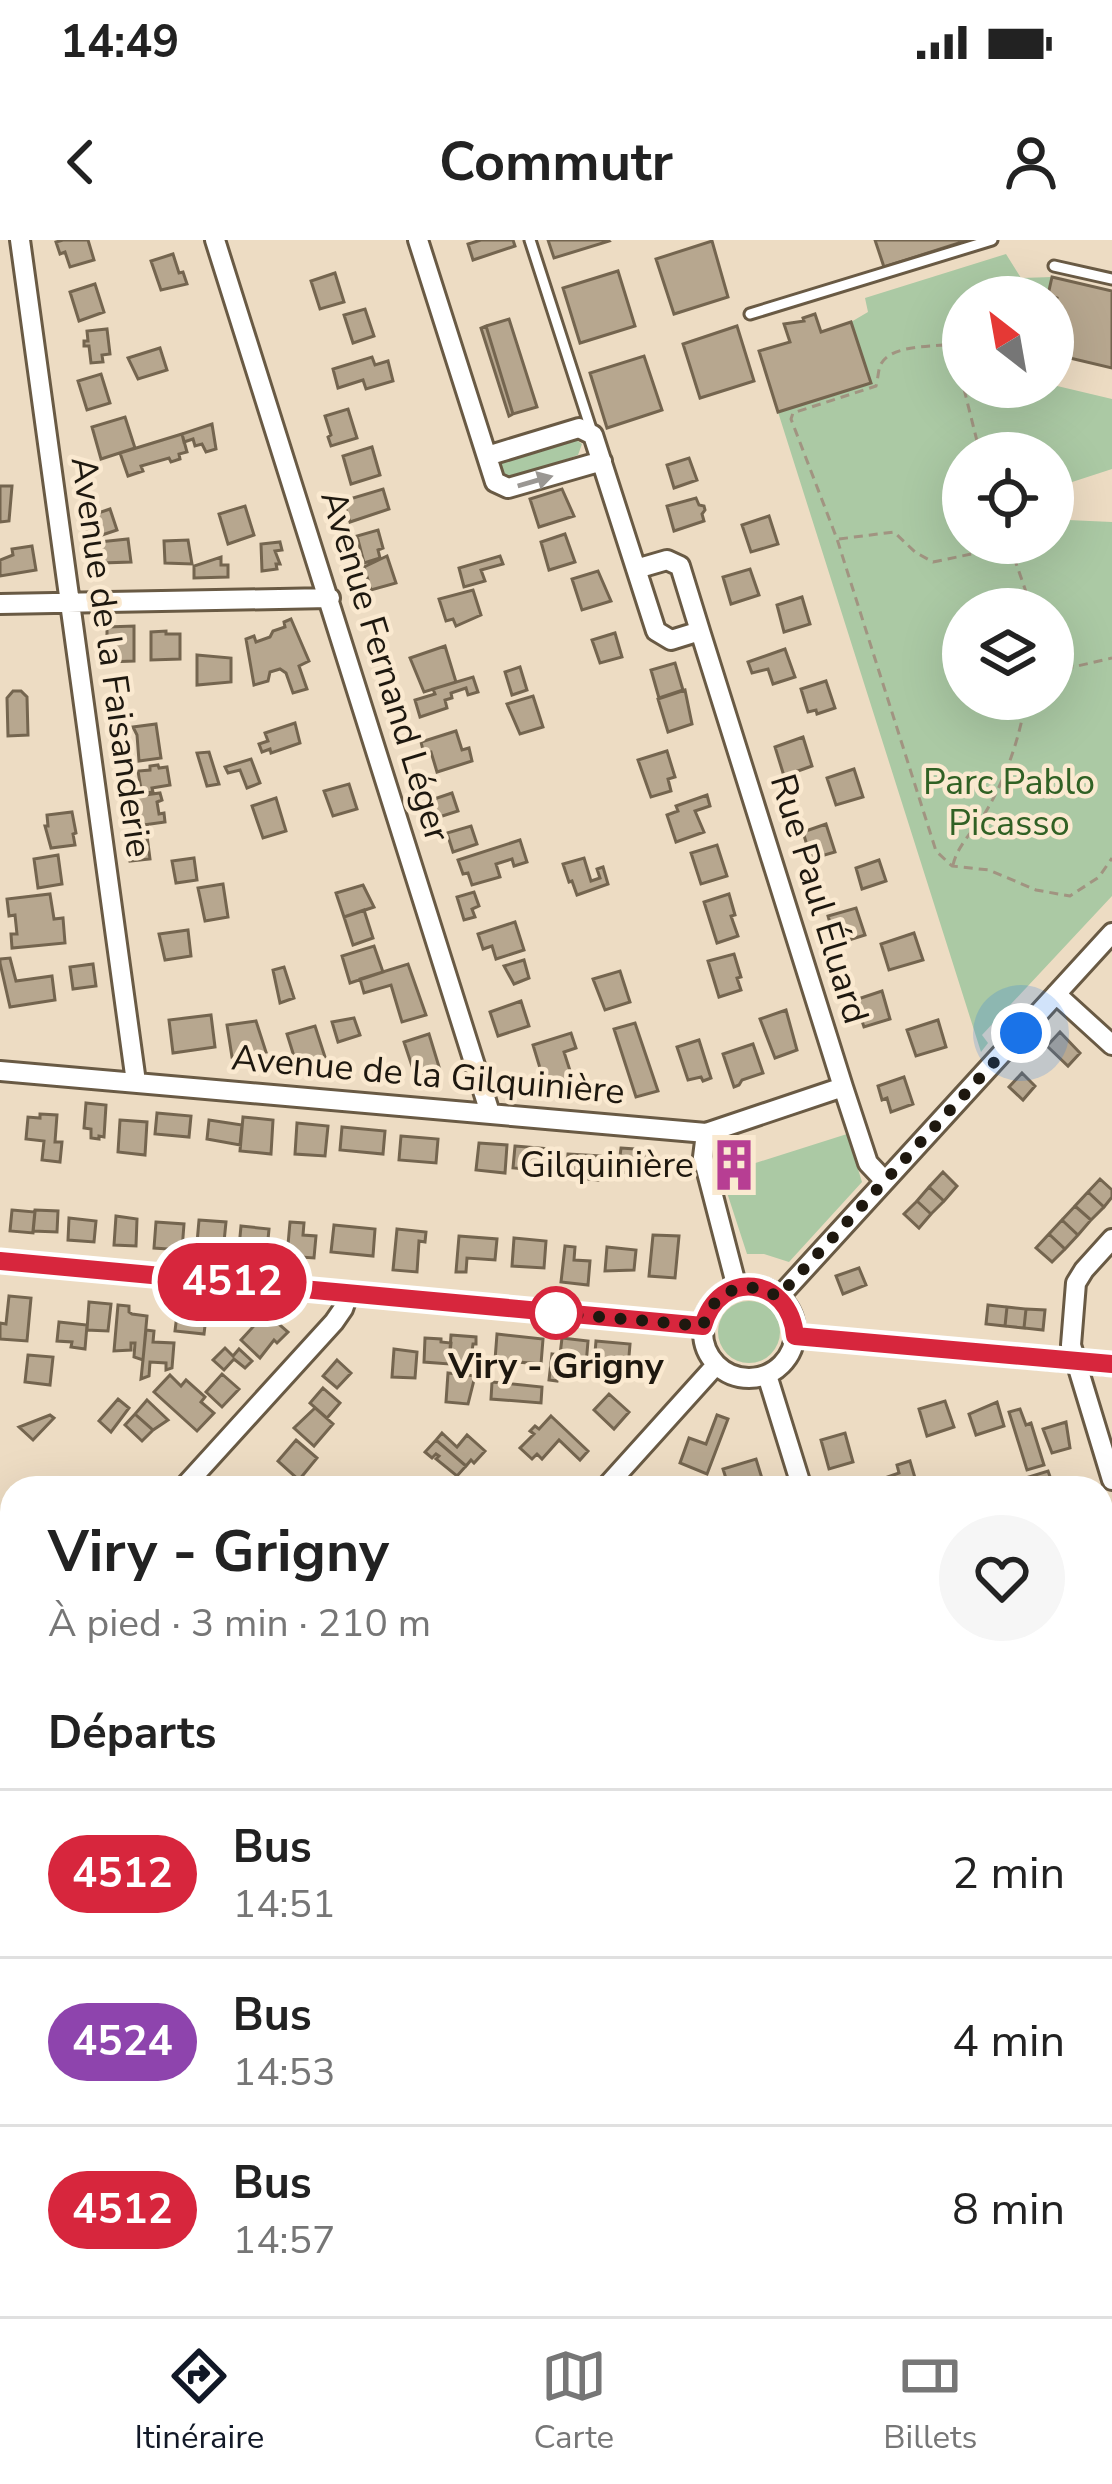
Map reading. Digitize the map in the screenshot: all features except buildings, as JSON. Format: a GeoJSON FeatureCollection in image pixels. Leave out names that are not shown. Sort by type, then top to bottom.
{"type":"FeatureCollection","features":[{"type":"Feature","properties":{"kind":"street","name":"Avenue de la Faisanderie"},"geometry":{"type":"LineString","coordinates":[[20,240],[136,1082]]}},
{"type":"Feature","properties":{"kind":"street","name":"Avenue Fernand Léger"},"geometry":{"type":"LineString","coordinates":[[215,240],[490,1113]]}},
{"type":"Feature","properties":{"kind":"street"},"geometry":{"type":"LineString","coordinates":[[418,240],[495,482],[508,488],[602,461]]}},
{"type":"Feature","properties":{"kind":"street"},"geometry":{"type":"LineString","coordinates":[[487,457],[579,428],[593,435],[656,631],[671,640],[700,631]]}},
{"type":"Feature","properties":{"kind":"street","name":"Rue Paul Éluard"},"geometry":{"type":"LineString","coordinates":[[636,569],[667,560],[680,566],[843,1088],[868,1162],[885,1181]]}},
{"type":"Feature","properties":{"kind":"street"},"geometry":{"type":"LineString","coordinates":[[0,604],[329,598]]}},
{"type":"Feature","properties":{"kind":"street"},"geometry":{"type":"LineString","coordinates":[[778,1297],[1112,933]]}},
{"type":"Feature","properties":{"kind":"street"},"geometry":{"type":"LineString","coordinates":[[1056,994],[1112,1045]]}},
{"type":"Feature","properties":{"kind":"street","name":"Avenue de la Gilquinière"},"geometry":{"type":"LineString","coordinates":[[0,1071],[706,1133],[843,1088]]}},
{"type":"Feature","properties":{"kind":"street"},"geometry":{"type":"LineString","coordinates":[[706,1133],[703,1157],[737,1288]]}},
{"type":"Feature","properties":{"kind":"street"},"geometry":{"type":"LineString","coordinates":[[1111,1476],[1071,1346],[1076,1283],[1112,1239]]}},
{"type":"Feature","properties":{"kind":"street"},"geometry":{"type":"LineString","coordinates":[[0,1261],[703,1326]]}},
{"type":"Feature","properties":{"kind":"street"},"geometry":{"type":"LineString","coordinates":[[752,1286],[778,1297],[794,1322],[795,1336],[786,1360],[767,1375],[753,1378],[740,1378],[716,1365],[703,1340],[703,1326],[714,1302],[724,1293],[752,1286]]}},
{"type":"Feature","properties":{"kind":"street"},"geometry":{"type":"LineString","coordinates":[[194,1476],[334,1322],[349,1292]]}},
{"type":"Feature","properties":{"kind":"street"},"geometry":{"type":"LineString","coordinates":[[795,1336],[1112,1364]]}},
{"type":"Feature","properties":{"kind":"street"},"geometry":{"type":"LineString","coordinates":[[616,1476],[716,1365]]}},
{"type":"Feature","properties":{"kind":"street"},"geometry":{"type":"LineString","coordinates":[[767,1375],[798,1476]]}},
{"type":"Feature","properties":{"kind":"lane"},"geometry":{"type":"LineString","coordinates":[[530,240],[593,435]]}},
{"type":"Feature","properties":{"kind":"lane"},"geometry":{"type":"LineString","coordinates":[[750,314],[992,240]]}},
{"type":"Feature","properties":{"kind":"lane"},"geometry":{"type":"LineString","coordinates":[[1054,266],[1112,278]]}},
{"type":"Feature","properties":{"kind":"path"},"geometry":{"type":"LineString","coordinates":[[942,346],[889,355],[880,363],[876,386],[793,413],[791,419],[837,539],[936,851],[952,866],[989,870],[1036,890],[1070,896],[1099,877],[1112,858]]}},
{"type":"Feature","properties":{"kind":"path"},"geometry":{"type":"LineString","coordinates":[[837,539],[894,532],[915,552],[933,562],[942,560]]}},
{"type":"Feature","properties":{"kind":"path"},"geometry":{"type":"LineString","coordinates":[[1074,667],[1112,658]]}},
{"type":"Feature","properties":{"kind":"path"},"geometry":{"type":"LineString","coordinates":[[952,866],[957,850],[999,789],[1022,720]]}},
{"type":"Feature","properties":{"kind":"green space","name":"Parc Pablo Picasso"},"geometry":{"type":"Polygon","coordinates":[[[1006,254],[1020,276],[942,276],[942,408],[1074,408],[1074,390],[1112,399],[1112,469],[1074,481],[1074,432],[942,432],[942,564],[1074,564],[1074,520],[1112,522],[1112,896],[982,1035],[988,1043],[981,1052],[778,412],[870,383],[851,322],[868,312],[865,298],[1006,254]]]}},
{"type":"Feature","properties":{"kind":"green space"},"geometry":{"type":"Polygon","coordinates":[[[572,437],[582,444],[578,455],[513,478],[500,471],[507,459],[572,437]]]}},
{"type":"Feature","properties":{"kind":"green space"},"geometry":{"type":"Polygon","coordinates":[[[847,1134],[862,1182],[789,1262],[747,1254],[721,1174],[847,1134]]]}},
{"type":"Feature","properties":{"kind":"green space"},"geometry":{"type":"Polygon","coordinates":[[[749,1301],[771,1310],[780,1332],[771,1354],[749,1363],[727,1354],[718,1332],[727,1310],[749,1301]]]}},
{"type":"Feature","properties":{"kind":"bus line","name":"4512"},"geometry":{"type":"LineString","coordinates":[[0,1261],[703,1326],[706,1313],[724,1293],[752,1286],[766,1289],[788,1308],[795,1336],[1112,1364]]}},
{"type":"Feature","properties":{"kind":"place","name":"Gilquinière"},"geometry":{"type":"Point","coordinates":[734,1165]}},
{"type":"Feature","properties":{"kind":"place","name":"Viry - Grigny"},"geometry":{"type":"Point","coordinates":[556,1313]}},
{"type":"Feature","properties":{"kind":"route"},"geometry":{"type":"LineString","coordinates":[[556,1313],[703,1326],[706,1313],[724,1293],[752,1286],[778,1297],[1021,1033]]}}]}
